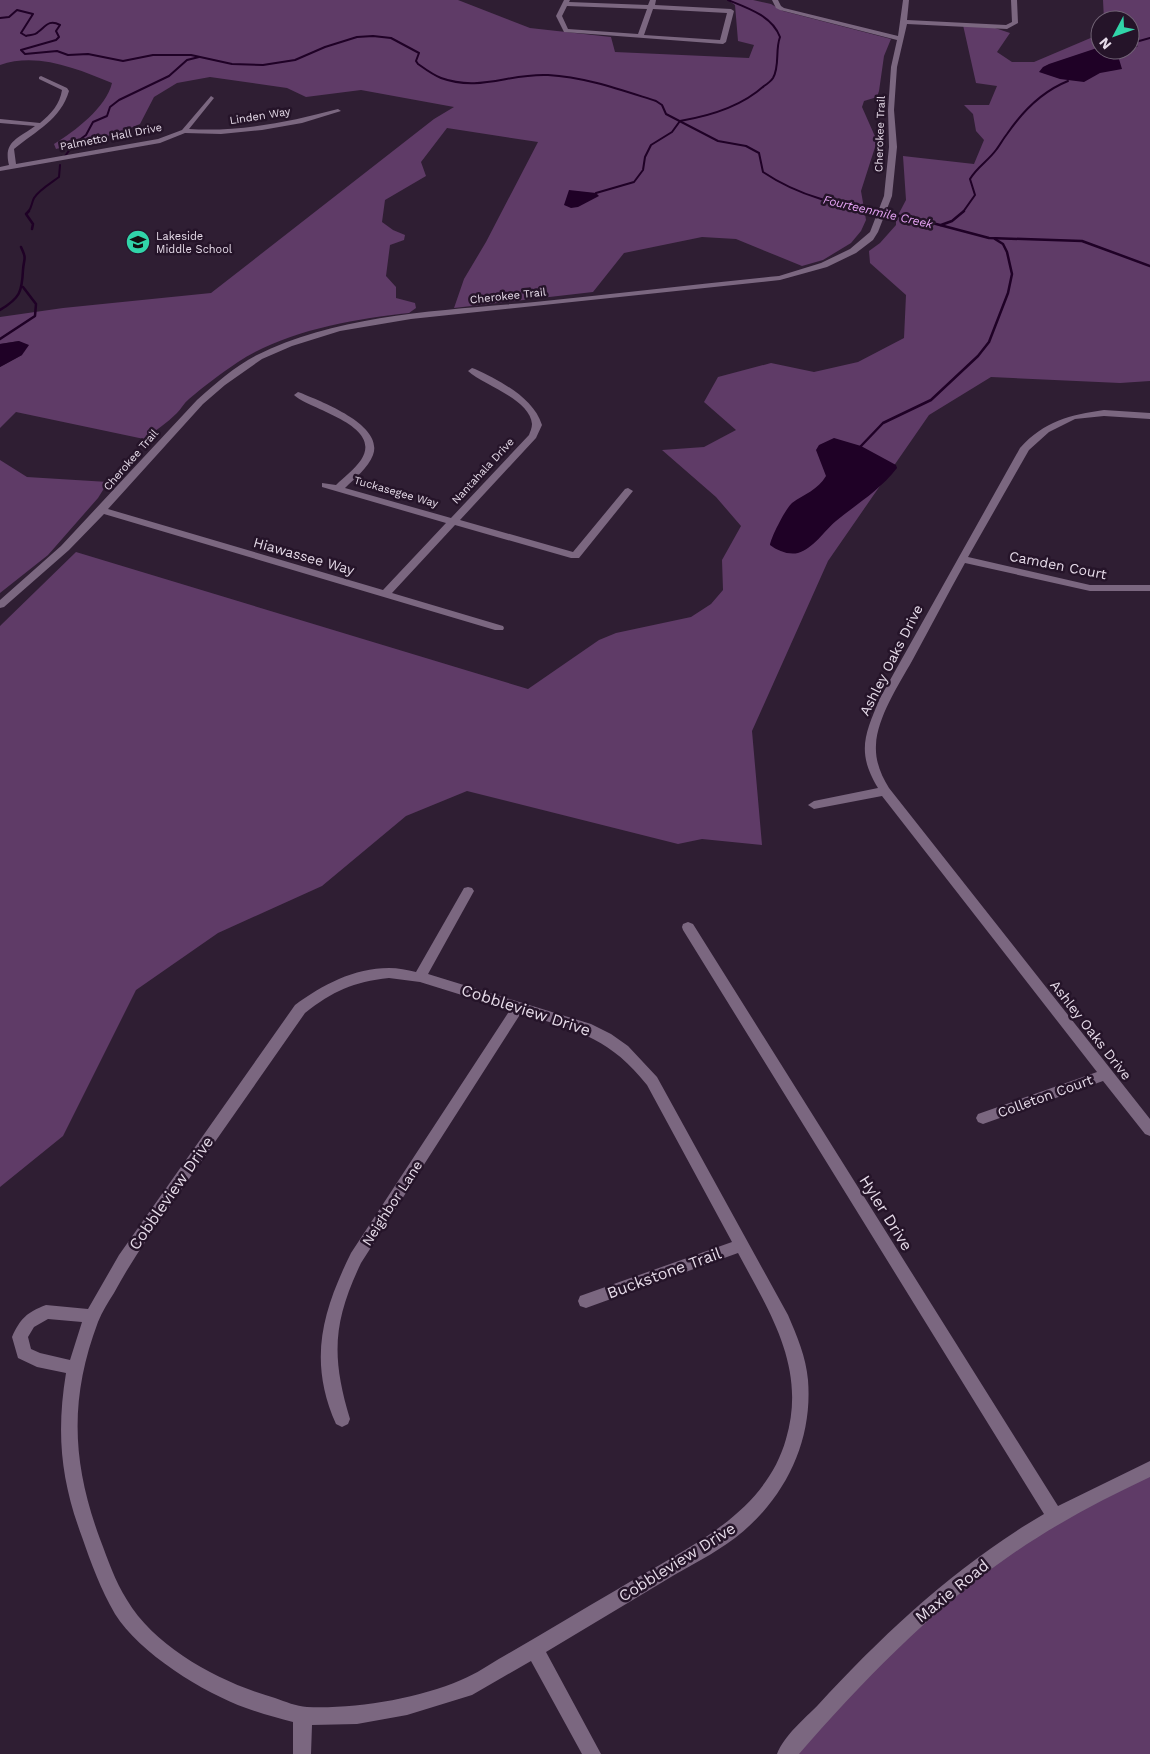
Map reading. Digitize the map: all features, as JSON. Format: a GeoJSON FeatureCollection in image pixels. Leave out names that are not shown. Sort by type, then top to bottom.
{"type":"FeatureCollection","features":[{"type":"Feature","properties":{"kind":"street"},"geometry":{"type":"LineString","coordinates":[[640,36],[653,0]]}},
{"type":"Feature","properties":{"kind":"street"},"geometry":{"type":"LineString","coordinates":[[775,0],[778,7],[782,9],[900,38]]}},
{"type":"Feature","properties":{"kind":"street","name":"Cherokee Trail"},"geometry":{"type":"LineString","coordinates":[[0,605],[65,548],[200,402],[222,383],[259,357],[299,340],[366,323],[404,317],[737,284],[786,276],[824,265],[840,258],[870,238],[885,204],[893,147],[891,110],[894,67],[904,22],[906,0]]}},
{"type":"Feature","properties":{"kind":"street"},"geometry":{"type":"LineString","coordinates":[[904,22],[1007,27],[1015,23],[1014,0]]}},
{"type":"Feature","properties":{"kind":"street"},"geometry":{"type":"LineString","coordinates":[[566,2],[651,7],[731,11],[723,42],[566,31],[559,16],[566,2]]}},
{"type":"Feature","properties":{"kind":"street"},"geometry":{"type":"LineString","coordinates":[[13,167],[10,155],[11,148],[42,125],[65,100],[66,91],[61,86],[41,78]]}},
{"type":"Feature","properties":{"kind":"street","name":"Palmetto Hall Drive"},"geometry":{"type":"LineString","coordinates":[[0,169],[149,144],[169,138],[184,130],[211,98]]}},
{"type":"Feature","properties":{"kind":"street","name":"Linden Way"},"geometry":{"type":"LineString","coordinates":[[184,130],[226,132],[320,117],[338,111]]}},
{"type":"Feature","properties":{"kind":"street"},"geometry":{"type":"LineString","coordinates":[[0,121],[42,125]]}},
{"type":"Feature","properties":{"kind":"street","name":"Nantahala Drive"},"geometry":{"type":"LineString","coordinates":[[385,594],[533,436],[537,424],[534,417],[520,401],[490,380],[472,371]]}},
{"type":"Feature","properties":{"kind":"street"},"geometry":{"type":"LineString","coordinates":[[298,395],[351,422],[361,429],[370,440],[370,449],[365,460],[338,489]]}},
{"type":"Feature","properties":{"kind":"street","name":"Ashley Oaks Drive"},"geometry":{"type":"LineString","coordinates":[[1150,416],[1113,413],[1073,417],[1046,430],[1025,448],[886,698],[872,732],[870,745],[871,759],[876,776],[885,791],[1150,1130]]}},
{"type":"Feature","properties":{"kind":"street","name":"Tuckasegee Way"},"geometry":{"type":"LineString","coordinates":[[325,485],[575,556],[628,492]]}},
{"type":"Feature","properties":{"kind":"street","name":"Hiawassee Way"},"geometry":{"type":"LineString","coordinates":[[102,510],[499,628]]}},
{"type":"Feature","properties":{"kind":"street","name":"Camden Court"},"geometry":{"type":"LineString","coordinates":[[962,559],[1090,588],[1150,588]]}},
{"type":"Feature","properties":{"kind":"street"},"geometry":{"type":"LineString","coordinates":[[814,805],[885,791]]}},
{"type":"Feature","properties":{"kind":"street"},"geometry":{"type":"LineString","coordinates":[[420,977],[468,891]]}},
{"type":"Feature","properties":{"kind":"street","name":"Hyler Drive"},"geometry":{"type":"LineString","coordinates":[[688,927],[1055,1517]]}},
{"type":"Feature","properties":{"kind":"street","name":"Cobbleview Drive"},"geometry":{"type":"LineString","coordinates":[[389,973],[420,977],[518,1006],[598,1033],[625,1050],[636,1060],[652,1081],[780,1315],[793,1346],[800,1379],[800,1416],[788,1459],[765,1498],[728,1532],[534,1649],[465,1688],[407,1706],[357,1715],[303,1716],[246,1698],[188,1670],[150,1641],[122,1609],[103,1571],[78,1503],[70,1457],[69,1405],[75,1368],[92,1316],[124,1260],[300,1009],[323,991],[354,978],[389,973]]}},
{"type":"Feature","properties":{"kind":"street","name":"Neighbor Lane"},"geometry":{"type":"LineString","coordinates":[[342,1419],[330,1381],[328,1346],[331,1321],[340,1290],[356,1258],[518,1006]]}},
{"type":"Feature","properties":{"kind":"street","name":"Colleton Court"},"geometry":{"type":"LineString","coordinates":[[983,1118],[1106,1074]]}},
{"type":"Feature","properties":{"kind":"street","name":"Buckstone Trail"},"geometry":{"type":"LineString","coordinates":[[586,1301],[742,1245]]}},
{"type":"Feature","properties":{"kind":"street"},"geometry":{"type":"LineString","coordinates":[[75,1368],[37,1360],[24,1353],[20,1337],[28,1322],[46,1312],[92,1316]]}},
{"type":"Feature","properties":{"kind":"street","name":"Maxie Road"},"geometry":{"type":"LineString","coordinates":[[786,1754],[842,1692],[894,1640],[940,1598],[982,1565],[1055,1517],[1118,1483],[1150,1469]]}},
{"type":"Feature","properties":{"kind":"street"},"geometry":{"type":"LineString","coordinates":[[534,1649],[592,1754]]}},
{"type":"Feature","properties":{"kind":"street"},"geometry":{"type":"LineString","coordinates":[[302,1754],[303,1716]]}},
{"type":"Feature","properties":{"kind":"shaded area"},"geometry":{"type":"Polygon","coordinates":[[[0,0],[458,0],[530,28],[611,37],[615,52],[749,58],[754,45],[738,41],[735,5],[728,0],[753,0],[771,4],[783,11],[891,39],[884,56],[877,97],[864,101],[862,107],[877,141],[861,191],[866,220],[861,231],[851,243],[823,260],[802,266],[736,239],[702,237],[624,253],[593,292],[454,308],[464,279],[486,242],[538,142],[447,128],[421,162],[426,176],[385,200],[382,222],[393,230],[405,235],[404,240],[390,245],[386,276],[396,287],[396,298],[415,303],[416,308],[409,313],[320,328],[298,334],[257,351],[207,384],[169,420],[144,439],[16,412],[0,428],[0,367],[22,355],[19,341],[0,344],[0,317],[63,308],[211,293],[434,119],[454,107],[361,90],[306,97],[287,88],[210,77],[177,83],[154,97],[140,124],[119,133],[56,149],[54,144],[80,126],[97,110],[109,92],[112,83],[85,72],[43,61],[14,61],[0,65],[0,0]]]}},
{"type":"Feature","properties":{"kind":"shaded area"},"geometry":{"type":"Polygon","coordinates":[[[1103,0],[1150,0],[1150,381],[1120,383],[991,377],[929,415],[828,561],[752,731],[762,845],[702,839],[678,844],[467,791],[406,816],[322,886],[218,933],[136,990],[63,1136],[0,1187],[0,626],[76,552],[528,689],[599,640],[616,633],[691,617],[711,604],[723,590],[722,560],[741,526],[716,497],[662,450],[704,447],[736,430],[704,402],[718,377],[771,363],[814,372],[858,362],[904,338],[906,295],[870,263],[869,251],[880,243],[896,225],[896,219],[906,200],[903,156],[974,164],[984,140],[976,131],[973,114],[964,105],[989,105],[997,86],[976,83],[963,25],[995,28],[1010,33],[997,52],[1012,62],[1034,62],[1090,38],[1090,60],[1140,60],[1140,10],[1104,10],[1103,0]]]}},
{"type":"Feature","properties":{"kind":"shaded area"},"geometry":{"type":"Polygon","coordinates":[[[1090,50],[1090,60],[1119,60],[1122,69],[1100,73],[1084,82],[1060,79],[1039,72],[1049,64],[1090,50]]]}},
{"type":"Feature","properties":{"kind":"shaded area"},"geometry":{"type":"Polygon","coordinates":[[[569,190],[596,193],[599,196],[578,207],[571,208],[564,205],[569,190]]]}},
{"type":"Feature","properties":{"kind":"shaded area"},"geometry":{"type":"Polygon","coordinates":[[[19,341],[29,345],[22,355],[0,367],[0,344],[19,341]]]}},
{"type":"Feature","properties":{"kind":"shaded area"},"geometry":{"type":"Polygon","coordinates":[[[834,438],[861,446],[896,465],[897,468],[876,490],[836,521],[809,548],[798,553],[787,553],[776,549],[770,545],[771,541],[786,511],[792,503],[819,485],[826,476],[816,450],[819,445],[834,438]]]}},
{"type":"Feature","properties":{"kind":"shaded area"},"geometry":{"type":"Polygon","coordinates":[[[0,460],[27,477],[108,482],[98,498],[48,555],[0,593],[0,460]]]}},
{"type":"Feature","properties":{"kind":"shaded area"},"geometry":{"type":"Polygon","coordinates":[[[1150,1469],[1150,1754],[786,1754],[982,1565],[1150,1469]]]}},
{"type":"Feature","properties":{"kind":"waterway"},"geometry":{"type":"LineString","coordinates":[[680,121],[725,110],[745,100],[769,82],[775,73],[780,37],[776,30],[765,18],[728,0]]}},
{"type":"Feature","properties":{"kind":"waterway","name":"Fourteenmile Creek"},"geometry":{"type":"LineString","coordinates":[[0,18],[9,17],[17,10],[33,14],[21,33],[26,36],[36,34],[50,23],[60,25],[56,31],[59,37],[56,40],[21,50],[25,54],[57,51],[68,55],[88,54],[123,61],[153,55],[191,55],[232,64],[263,65],[295,60],[325,47],[357,37],[391,38],[419,53],[416,61],[429,72],[455,82],[482,83],[534,75],[562,76],[616,88],[656,101],[662,105],[666,114],[680,121]]}},
{"type":"Feature","properties":{"kind":"waterway"},"geometry":{"type":"LineString","coordinates":[[1140,41],[1150,38]]}},
{"type":"Feature","properties":{"kind":"waterway"},"geometry":{"type":"LineString","coordinates":[[65,156],[74,144],[86,135],[93,122],[107,116],[110,107],[119,100],[169,76],[187,60],[199,57]]}},
{"type":"Feature","properties":{"kind":"waterway"},"geometry":{"type":"LineString","coordinates":[[963,212],[975,195],[970,179],[979,167],[993,154],[1026,110],[1050,90],[1068,81]]}},
{"type":"Feature","properties":{"kind":"waterway"},"geometry":{"type":"LineString","coordinates":[[596,193],[634,182],[643,170],[645,157],[651,145],[672,132],[680,121]]}},
{"type":"Feature","properties":{"kind":"waterway","name":"Fourteenmile Creek"},"geometry":{"type":"LineString","coordinates":[[680,121],[718,141],[746,146],[759,153],[763,172],[791,188],[835,203],[882,212]]}},
{"type":"Feature","properties":{"kind":"waterway"},"geometry":{"type":"LineString","coordinates":[[28,212],[36,195],[59,177],[60,165]]}},
{"type":"Feature","properties":{"kind":"waterway","name":"Fourteenmile Creek"},"geometry":{"type":"LineString","coordinates":[[874,211],[921,220],[989,238],[1082,241],[1150,266]]}},
{"type":"Feature","properties":{"kind":"waterway"},"geometry":{"type":"LineString","coordinates":[[28,212],[26,214],[33,224],[32,229]]}},
{"type":"Feature","properties":{"kind":"waterway"},"geometry":{"type":"LineString","coordinates":[[941,225],[952,221],[963,212]]}},
{"type":"Feature","properties":{"kind":"waterway"},"geometry":{"type":"LineString","coordinates":[[861,446],[883,423],[931,400],[978,356],[989,342],[1008,293],[1012,274],[1007,252],[1003,244],[995,239]]}},
{"type":"Feature","properties":{"kind":"waterway"},"geometry":{"type":"LineString","coordinates":[[0,310],[12,302],[21,289],[25,258],[21,247]]}},
{"type":"Feature","properties":{"kind":"waterway"},"geometry":{"type":"LineString","coordinates":[[0,339],[35,316],[36,304],[23,287]]}},
{"type":"Feature","properties":{"kind":"place","name":"Lakeside Middle School"},"geometry":{"type":"Point","coordinates":[138,242]}}]}
